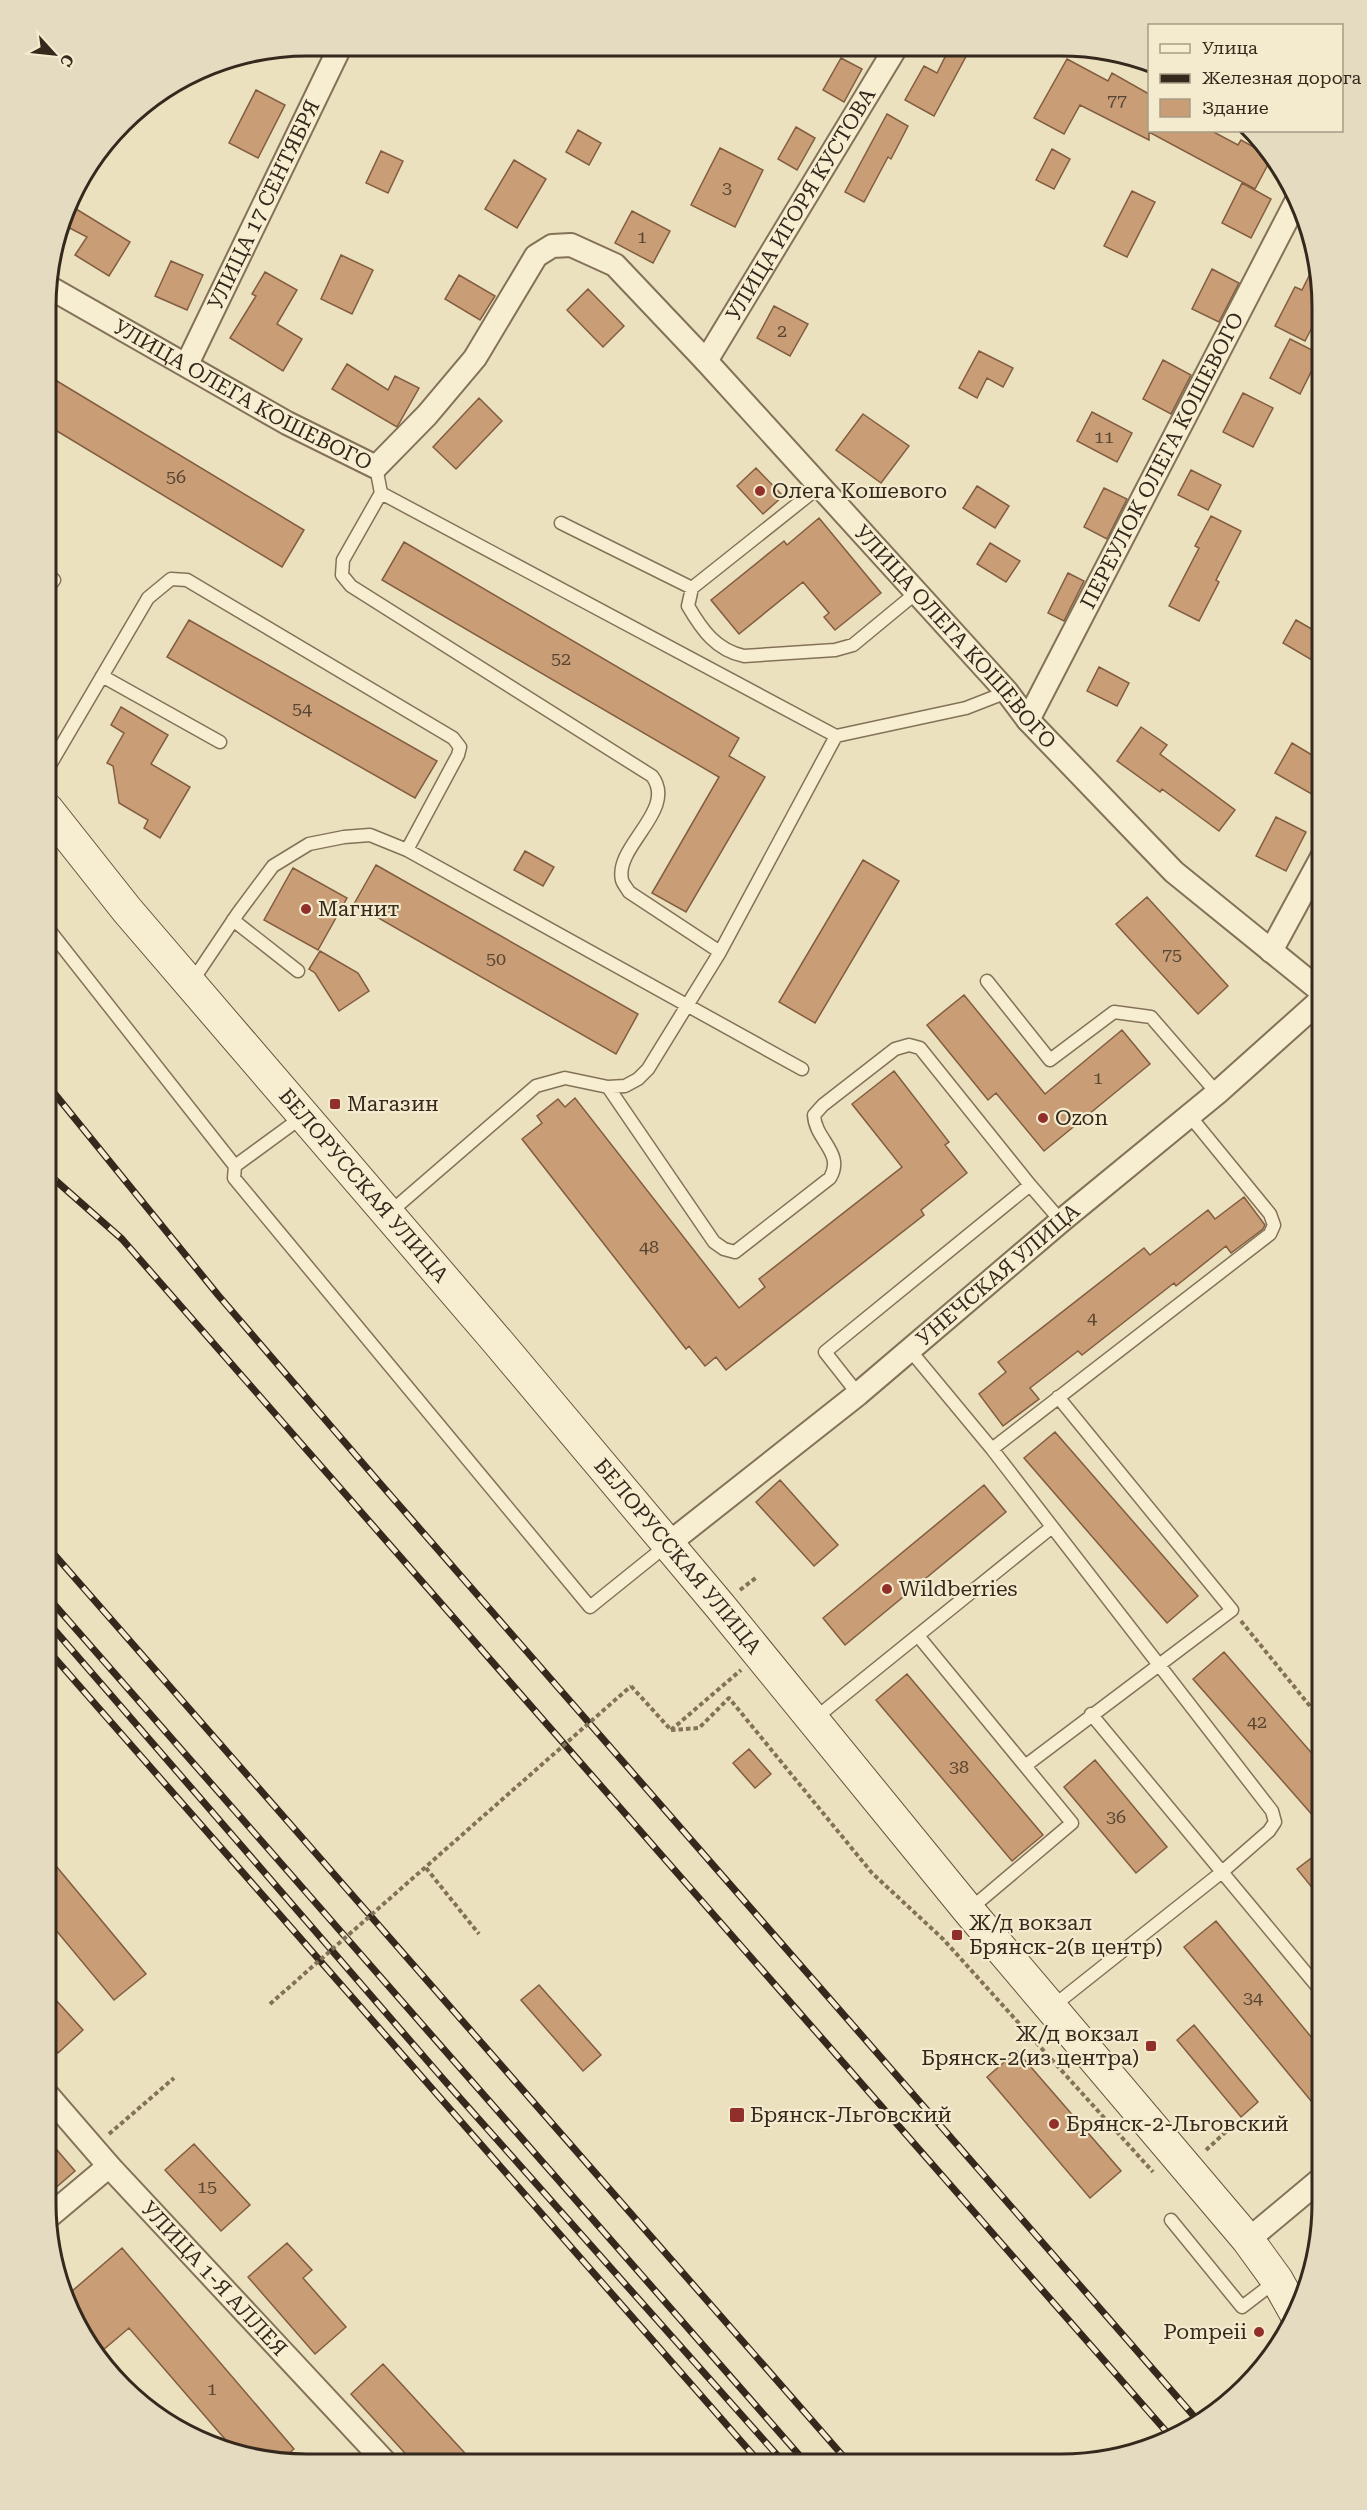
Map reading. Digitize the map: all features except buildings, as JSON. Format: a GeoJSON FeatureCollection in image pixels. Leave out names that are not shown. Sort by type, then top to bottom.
{"type":"FeatureCollection","features":[{"type":"Feature","properties":{"kind":"main road","name":"БЕЛОРУССКАЯ УЛИЦА"},"geometry":{"type":"LineString","coordinates":[[56,819],[190,984],[668,1544],[969,1911],[1248,2240],[1277,2280],[1290,2304]]}},
{"type":"Feature","properties":{"kind":"street","name":"УЛИЦА 17 СЕНТЯБРЯ"},"geometry":{"type":"LineString","coordinates":[[188,364],[335,56]]}},
{"type":"Feature","properties":{"kind":"street","name":"УЛИЦА ИГОРЯ КУСТОВА"},"geometry":{"type":"LineString","coordinates":[[706,361],[891,56]]}},
{"type":"Feature","properties":{"kind":"street","name":"ПЕРЕУЛОК ОЛЕГА КОШЕВОГО"},"geometry":{"type":"LineString","coordinates":[[1028,720],[1292,210]]}},
{"type":"Feature","properties":{"kind":"street","name":"УЛИЦА ОЛЕГА КОШЕВОГО"},"geometry":{"type":"LineString","coordinates":[[56,291],[188,364],[287,423],[376,467],[427,415],[476,358],[536,256],[552,246],[571,245],[615,265],[706,361],[1007,692],[1028,720],[1174,872],[1312,984]]}},
{"type":"Feature","properties":{"kind":"street"},"geometry":{"type":"LineString","coordinates":[[1271,951],[1312,875]]}},
{"type":"Feature","properties":{"kind":"street","name":"УНЕЧСКАЯ УЛИЦА"},"geometry":{"type":"LineString","coordinates":[[668,1544],[858,1394],[1061,1221],[1217,1093],[1312,1008]]}},
{"type":"Feature","properties":{"kind":"street","name":"УЛИЦА 1-Я АЛЛЕЯ"},"geometry":{"type":"LineString","coordinates":[[56,2105],[93,2149],[378,2454]]}},
{"type":"Feature","properties":{"kind":"street"},"geometry":{"type":"LineString","coordinates":[[56,2211],[109,2166]]}},
{"type":"Feature","properties":{"kind":"street"},"geometry":{"type":"LineString","coordinates":[[1248,2240],[1312,2187]]}},
{"type":"Feature","properties":{"kind":"lane"},"geometry":{"type":"LineString","coordinates":[[376,467],[381,493],[343,560],[342,575],[351,586],[652,776],[659,785],[660,799],[622,866],[622,881],[629,892],[720,952]]}},
{"type":"Feature","properties":{"kind":"lane"},"geometry":{"type":"LineString","coordinates":[[819,487],[692,588],[688,606],[701,629],[718,645],[731,653],[744,656],[835,650],[853,645],[916,593]]}},
{"type":"Feature","properties":{"kind":"lane"},"geometry":{"type":"LineString","coordinates":[[381,493],[836,736],[966,708],[1007,692]]}},
{"type":"Feature","properties":{"kind":"lane"},"geometry":{"type":"LineString","coordinates":[[561,523],[692,588]]}},
{"type":"Feature","properties":{"kind":"lane"},"geometry":{"type":"LineString","coordinates":[[56,755],[148,598],[171,579],[187,580],[453,738],[459,747],[458,755],[406,850]]}},
{"type":"Feature","properties":{"kind":"lane"},"geometry":{"type":"LineString","coordinates":[[102,676],[220,742]]}},
{"type":"Feature","properties":{"kind":"lane"},"geometry":{"type":"LineString","coordinates":[[387,1214],[536,1086],[565,1078],[608,1087],[625,1086],[638,1079],[648,1069],[720,952],[836,736]]}},
{"type":"Feature","properties":{"kind":"lane"},"geometry":{"type":"LineString","coordinates":[[190,984],[273,866],[309,844],[344,837],[370,835],[406,850],[802,1070]]}},
{"type":"Feature","properties":{"kind":"lane"},"geometry":{"type":"LineString","coordinates":[[233,920],[298,971]]}},
{"type":"Feature","properties":{"kind":"lane"},"geometry":{"type":"LineString","coordinates":[[56,939],[235,1166],[234,1178],[590,1607],[668,1544]]}},
{"type":"Feature","properties":{"kind":"lane"},"geometry":{"type":"LineString","coordinates":[[987,981],[1050,1060],[1114,1012],[1151,1017],[1217,1093]]}},
{"type":"Feature","properties":{"kind":"lane"},"geometry":{"type":"LineString","coordinates":[[608,1087],[714,1242],[724,1250],[735,1251],[830,1178],[836,1168],[834,1156],[814,1127],[814,1115],[823,1105],[895,1048],[909,1045],[920,1048],[1061,1221]]}},
{"type":"Feature","properties":{"kind":"lane"},"geometry":{"type":"LineString","coordinates":[[992,1449],[1270,1234],[1274,1225],[1270,1214],[1189,1114]]}},
{"type":"Feature","properties":{"kind":"lane"},"geometry":{"type":"LineString","coordinates":[[235,1166],[303,1116]]}},
{"type":"Feature","properties":{"kind":"lane"},"geometry":{"type":"LineString","coordinates":[[858,1394],[825,1352],[1030,1185]]}},
{"type":"Feature","properties":{"kind":"lane"},"geometry":{"type":"LineString","coordinates":[[909,1349],[992,1449],[1159,1664],[1272,1811],[1275,1822],[1269,1832],[1221,1872],[1052,2007]]}},
{"type":"Feature","properties":{"kind":"lane"},"geometry":{"type":"LineString","coordinates":[[1024,1766],[1232,1610],[1058,1397]]}},
{"type":"Feature","properties":{"kind":"lane"},"geometry":{"type":"LineString","coordinates":[[813,1720],[919,1637],[1052,1527]]}},
{"type":"Feature","properties":{"kind":"lane"},"geometry":{"type":"LineString","coordinates":[[919,1637],[1072,1823],[969,1911]]}},
{"type":"Feature","properties":{"kind":"lane"},"geometry":{"type":"LineString","coordinates":[[1091,1714],[1312,1979]]}},
{"type":"Feature","properties":{"kind":"lane"},"geometry":{"type":"LineString","coordinates":[[1170,2220],[1242,2307],[1277,2280]]}},
{"type":"Feature","properties":{"kind":"path"},"geometry":{"type":"LineString","coordinates":[[1232,1610],[1312,1709]]}},
{"type":"Feature","properties":{"kind":"path"},"geometry":{"type":"LineString","coordinates":[[671,1730],[742,1670],[737,1659]]}},
{"type":"Feature","properties":{"kind":"path"},"geometry":{"type":"LineString","coordinates":[[270,2004],[632,1686],[671,1730]]}},
{"type":"Feature","properties":{"kind":"path"},"geometry":{"type":"LineString","coordinates":[[671,1730],[699,1728],[729,1698],[872,1873],[943,1940],[1156,2175]]}},
{"type":"Feature","properties":{"kind":"path"},"geometry":{"type":"LineString","coordinates":[[426,1868],[479,1934]]}},
{"type":"Feature","properties":{"kind":"path"},"geometry":{"type":"LineString","coordinates":[[93,2149],[174,2078]]}},
{"type":"Feature","properties":{"kind":"railway"},"geometry":{"type":"LineString","coordinates":[[56,1095],[218,1295],[378,1481],[1194,2416]]}},
{"type":"Feature","properties":{"kind":"railway"},"geometry":{"type":"LineString","coordinates":[[56,1181],[122,1239],[1166,2431]]}},
{"type":"Feature","properties":{"kind":"railway"},"geometry":{"type":"LineString","coordinates":[[56,1556],[841,2454]]}},
{"type":"Feature","properties":{"kind":"railway"},"geometry":{"type":"LineString","coordinates":[[56,1606],[798,2454]]}},
{"type":"Feature","properties":{"kind":"railway"},"geometry":{"type":"LineString","coordinates":[[56,1632],[444,2080],[776,2454]]}},
{"type":"Feature","properties":{"kind":"railway"},"geometry":{"type":"LineString","coordinates":[[56,1659],[752,2454]]}},
{"type":"Feature","properties":{"kind":"place","name":"Олега Кошевого"},"geometry":{"type":"Point","coordinates":[760,491]}},
{"type":"Feature","properties":{"kind":"place","name":"Магнит"},"geometry":{"type":"Point","coordinates":[306,909]}},
{"type":"Feature","properties":{"kind":"place","name":"Магазин"},"geometry":{"type":"Point","coordinates":[335,1104]}},
{"type":"Feature","properties":{"kind":"place","name":"Ozon"},"geometry":{"type":"Point","coordinates":[1043,1118]}},
{"type":"Feature","properties":{"kind":"place","name":"Wildberries"},"geometry":{"type":"Point","coordinates":[887,1589]}},
{"type":"Feature","properties":{"kind":"place","name":"Ж/д вокзал Брянск-2(в центр)"},"geometry":{"type":"Point","coordinates":[957,1935]}},
{"type":"Feature","properties":{"kind":"place","name":"Ж/д вокзал Брянск-2(из центра)"},"geometry":{"type":"Point","coordinates":[1151,2046]}},
{"type":"Feature","properties":{"kind":"place","name":"Брянск-Льговский"},"geometry":{"type":"Point","coordinates":[737,2115]}},
{"type":"Feature","properties":{"kind":"place","name":"Брянск-2-Льговский"},"geometry":{"type":"Point","coordinates":[1054,2124]}},
{"type":"Feature","properties":{"kind":"place","name":"Pompeii"},"geometry":{"type":"Point","coordinates":[1259,2332]}}]}
